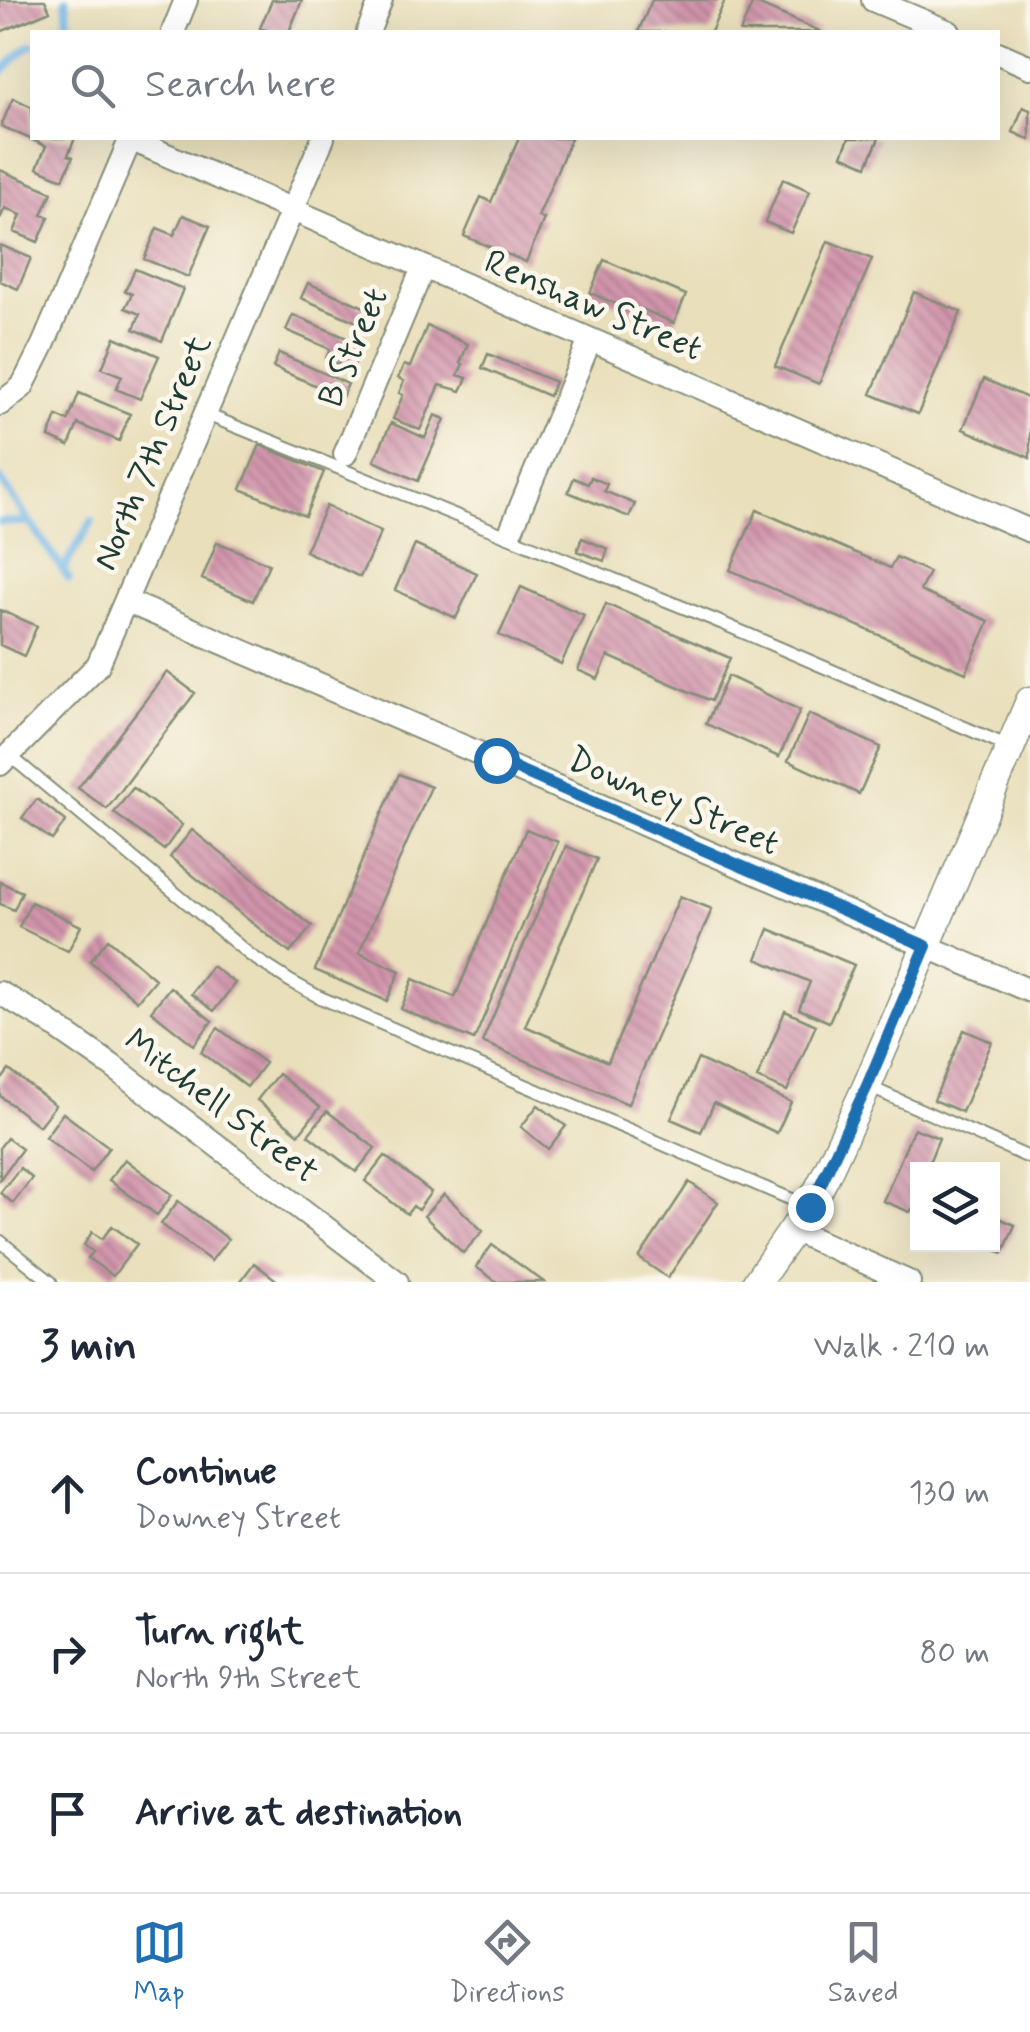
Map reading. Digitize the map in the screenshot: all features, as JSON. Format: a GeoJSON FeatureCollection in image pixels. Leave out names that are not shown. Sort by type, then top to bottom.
{"type":"FeatureCollection","features":[{"type":"Feature","properties":{"kind":"street"},"geometry":{"type":"LineString","coordinates":[[174,30],[186,0]]}},
{"type":"Feature","properties":{"kind":"street"},"geometry":{"type":"LineString","coordinates":[[369,30],[381,0]]}},
{"type":"Feature","properties":{"kind":"street"},"geometry":{"type":"LineString","coordinates":[[873,0],[944,30]]}},
{"type":"Feature","properties":{"kind":"street"},"geometry":{"type":"LineString","coordinates":[[1000,54],[1030,67]]}},
{"type":"Feature","properties":{"kind":"street"},"geometry":{"type":"LineString","coordinates":[[0,404],[22,387],[129,140]]}},
{"type":"Feature","properties":{"kind":"street","name":"Renshaw Street"},"geometry":{"type":"LineString","coordinates":[[134,140],[1030,531]]}},
{"type":"Feature","properties":{"kind":"street","name":"North 7th Street"},"geometry":{"type":"LineString","coordinates":[[4,759],[98,665],[322,140]]}},
{"type":"Feature","properties":{"kind":"street","name":"B Street"},"geometry":{"type":"LineString","coordinates":[[345,454],[423,268]]}},
{"type":"Feature","properties":{"kind":"street"},"geometry":{"type":"LineString","coordinates":[[512,528],[590,340]]}},
{"type":"Feature","properties":{"kind":"street","name":"Downey Street"},"geometry":{"type":"LineString","coordinates":[[126,601],[1030,991]]}},
{"type":"Feature","properties":{"kind":"street"},"geometry":{"type":"LineString","coordinates":[[757,1282],[801,1219],[867,1086],[1030,701]]}},
{"type":"Feature","properties":{"kind":"street","name":"Mitchell Street"},"geometry":{"type":"LineString","coordinates":[[0,994],[111,1065],[397,1282]]}},
{"type":"Feature","properties":{"kind":"street"},"geometry":{"type":"LineString","coordinates":[[801,1219],[909,1282]]}},
{"type":"Feature","properties":{"kind":"lane"},"geometry":{"type":"LineString","coordinates":[[205,414],[717,621],[1010,747]]}},
{"type":"Feature","properties":{"kind":"lane"},"geometry":{"type":"LineString","coordinates":[[4,759],[250,955],[290,981],[801,1219]]}},
{"type":"Feature","properties":{"kind":"lane"},"geometry":{"type":"LineString","coordinates":[[867,1086],[1030,1158]]}},
{"type":"Feature","properties":{"kind":"lane"},"geometry":{"type":"LineString","coordinates":[[0,1241],[52,1282]]}},
{"type":"Feature","properties":{"kind":"building"},"geometry":{"type":"Polygon","coordinates":[[[0,0],[45,0],[50,11],[0,32],[0,0]]]}},
{"type":"Feature","properties":{"kind":"building"},"geometry":{"type":"Polygon","coordinates":[[[272,0],[302,0],[290,30],[260,28],[272,0]]]}},
{"type":"Feature","properties":{"kind":"building"},"geometry":{"type":"Polygon","coordinates":[[[652,0],[725,0],[712,30],[639,30],[652,0]]]}},
{"type":"Feature","properties":{"kind":"building"},"geometry":{"type":"Polygon","coordinates":[[[753,2],[817,30],[741,30],[753,2]]]}},
{"type":"Feature","properties":{"kind":"building"},"geometry":{"type":"Polygon","coordinates":[[[13,98],[30,106],[30,139],[1,126],[13,98]]]}},
{"type":"Feature","properties":{"kind":"building"},"geometry":{"type":"Polygon","coordinates":[[[1023,107],[1030,110],[1030,140],[1013,132],[1023,107]]]}},
{"type":"Feature","properties":{"kind":"building"},"geometry":{"type":"Polygon","coordinates":[[[32,140],[74,140],[68,155],[73,157],[63,179],[37,168],[46,146],[32,140]]]}},
{"type":"Feature","properties":{"kind":"building"},"geometry":{"type":"Polygon","coordinates":[[[518,140],[570,140],[538,217],[544,219],[526,262],[464,236],[481,197],[491,202],[518,140]]]}},
{"type":"Feature","properties":{"kind":"building"},"geometry":{"type":"Polygon","coordinates":[[[848,140],[878,140],[867,166],[842,155],[848,140]]]}},
{"type":"Feature","properties":{"kind":"building"},"geometry":{"type":"Polygon","coordinates":[[[0,170],[52,192],[42,215],[49,217],[38,242],[14,232],[21,215],[5,208],[0,219],[0,170]]]}},
{"type":"Feature","properties":{"kind":"building"},"geometry":{"type":"Polygon","coordinates":[[[783,179],[810,191],[791,233],[765,222],[783,179]]]}},
{"type":"Feature","properties":{"kind":"building"},"geometry":{"type":"Polygon","coordinates":[[[183,215],[210,226],[188,277],[144,259],[157,228],[174,235],[183,215]]]}},
{"type":"Feature","properties":{"kind":"building"},"geometry":{"type":"Polygon","coordinates":[[[828,241],[872,259],[819,384],[775,366],[828,241]]]}},
{"type":"Feature","properties":{"kind":"building"},"geometry":{"type":"Polygon","coordinates":[[[0,245],[31,258],[18,289],[0,281],[0,245]]]}},
{"type":"Feature","properties":{"kind":"building"},"geometry":{"type":"Polygon","coordinates":[[[604,260],[686,295],[674,323],[590,293],[604,260]]]}},
{"type":"Feature","properties":{"kind":"building"},"geometry":{"type":"Polygon","coordinates":[[[135,269],[183,289],[162,341],[134,329],[140,314],[125,308],[132,294],[125,291],[135,269]]]}},
{"type":"Feature","properties":{"kind":"building"},"geometry":{"type":"Polygon","coordinates":[[[308,283],[378,313],[371,328],[301,298],[308,283]]]}},
{"type":"Feature","properties":{"kind":"building"},"geometry":{"type":"Polygon","coordinates":[[[914,292],[961,312],[918,414],[871,394],[914,292]]]}},
{"type":"Feature","properties":{"kind":"building"},"geometry":{"type":"Polygon","coordinates":[[[293,315],[363,345],[352,370],[326,359],[330,349],[286,330],[293,315]]]}},
{"type":"Feature","properties":{"kind":"building"},"geometry":{"type":"Polygon","coordinates":[[[427,326],[468,344],[458,375],[467,378],[461,391],[440,385],[420,430],[393,419],[403,395],[399,393],[404,381],[398,378],[404,365],[410,367],[427,326]]]}},
{"type":"Feature","properties":{"kind":"building"},"geometry":{"type":"Polygon","coordinates":[[[115,337],[159,356],[140,399],[116,389],[122,376],[102,368],[115,337]]]}},
{"type":"Feature","properties":{"kind":"building"},"geometry":{"type":"Polygon","coordinates":[[[279,353],[348,384],[342,397],[273,367],[279,353]]]}},
{"type":"Feature","properties":{"kind":"building"},"geometry":{"type":"Polygon","coordinates":[[[488,354],[555,382],[549,396],[482,368],[488,354]]]}},
{"type":"Feature","properties":{"kind":"building"},"geometry":{"type":"Polygon","coordinates":[[[984,379],[1030,399],[1030,458],[963,429],[984,379]]]}},
{"type":"Feature","properties":{"kind":"building"},"geometry":{"type":"Polygon","coordinates":[[[79,393],[130,414],[119,441],[78,424],[69,446],[49,437],[57,416],[68,421],[79,393]]]}},
{"type":"Feature","properties":{"kind":"building"},"geometry":{"type":"Polygon","coordinates":[[[435,415],[445,419],[418,481],[374,461],[391,423],[425,438],[435,415]]]}},
{"type":"Feature","properties":{"kind":"building"},"geometry":{"type":"Polygon","coordinates":[[[260,445],[324,472],[305,516],[241,489],[260,445]]]}},
{"type":"Feature","properties":{"kind":"building"},"geometry":{"type":"Polygon","coordinates":[[[591,477],[607,484],[604,491],[635,504],[629,517],[568,492],[574,478],[588,484],[591,477]]]}},
{"type":"Feature","properties":{"kind":"building"},"geometry":{"type":"Polygon","coordinates":[[[326,506],[381,532],[360,577],[305,551],[326,506]]]}},
{"type":"Feature","properties":{"kind":"building"},"geometry":{"type":"Polygon","coordinates":[[[757,510],[890,568],[896,557],[929,572],[920,591],[989,621],[966,673],[730,570],[757,510]]]}},
{"type":"Feature","properties":{"kind":"building"},"geometry":{"type":"Polygon","coordinates":[[[582,538],[608,549],[604,561],[577,551],[582,538]]]}},
{"type":"Feature","properties":{"kind":"building"},"geometry":{"type":"Polygon","coordinates":[[[217,542],[269,564],[253,601],[202,579],[217,542]]]}},
{"type":"Feature","properties":{"kind":"building"},"geometry":{"type":"Polygon","coordinates":[[[415,545],[477,573],[456,618],[395,590],[415,545]]]}},
{"type":"Feature","properties":{"kind":"building"},"geometry":{"type":"Polygon","coordinates":[[[521,587],[584,615],[561,664],[499,635],[521,587]]]}},
{"type":"Feature","properties":{"kind":"building"},"geometry":{"type":"Polygon","coordinates":[[[606,604],[730,658],[711,701],[608,656],[598,679],[578,670],[606,604]]]}},
{"type":"Feature","properties":{"kind":"building"},"geometry":{"type":"Polygon","coordinates":[[[0,610],[37,626],[24,656],[0,645],[0,610]]]}},
{"type":"Feature","properties":{"kind":"building"},"geometry":{"type":"Polygon","coordinates":[[[167,672],[195,693],[107,809],[78,788],[167,672]]]}},
{"type":"Feature","properties":{"kind":"building"},"geometry":{"type":"Polygon","coordinates":[[[728,676],[800,710],[779,757],[706,724],[728,676]]]}},
{"type":"Feature","properties":{"kind":"building"},"geometry":{"type":"Polygon","coordinates":[[[809,714],[881,747],[859,794],[788,761],[809,714]]]}},
{"type":"Feature","properties":{"kind":"building"},"geometry":{"type":"Polygon","coordinates":[[[399,774],[431,787],[359,953],[400,971],[387,1001],[315,970],[399,774]]]}},
{"type":"Feature","properties":{"kind":"building"},"geometry":{"type":"Polygon","coordinates":[[[133,788],[182,825],[164,850],[114,813],[133,788]]]}},
{"type":"Feature","properties":{"kind":"building"},"geometry":{"type":"Polygon","coordinates":[[[37,799],[66,821],[52,840],[22,818],[37,799]]]}},
{"type":"Feature","properties":{"kind":"building"},"geometry":{"type":"Polygon","coordinates":[[[526,829],[558,842],[474,1040],[401,1009],[413,979],[455,997],[526,829]]]}},
{"type":"Feature","properties":{"kind":"building"},"geometry":{"type":"Polygon","coordinates":[[[192,830],[312,926],[290,953],[170,857],[192,830]]]}},
{"type":"Feature","properties":{"kind":"building"},"geometry":{"type":"Polygon","coordinates":[[[566,846],[597,859],[525,1026],[608,1062],[680,896],[712,909],[628,1104],[482,1042],[566,846]]]}},
{"type":"Feature","properties":{"kind":"building"},"geometry":{"type":"Polygon","coordinates":[[[0,882],[22,892],[14,910],[0,904],[0,882]]]}},
{"type":"Feature","properties":{"kind":"building"},"geometry":{"type":"Polygon","coordinates":[[[31,902],[81,926],[68,951],[19,927],[31,902]]]}},
{"type":"Feature","properties":{"kind":"building"},"geometry":{"type":"Polygon","coordinates":[[[769,929],[854,965],[829,1022],[799,1009],[810,982],[757,959],[769,929]]]}},
{"type":"Feature","properties":{"kind":"building"},"geometry":{"type":"Polygon","coordinates":[[[108,939],[155,979],[137,1001],[90,961],[108,939]]]}},
{"type":"Feature","properties":{"kind":"building"},"geometry":{"type":"Polygon","coordinates":[[[212,966],[235,983],[214,1011],[191,994],[212,966]]]}},
{"type":"Feature","properties":{"kind":"building"},"geometry":{"type":"Polygon","coordinates":[[[170,987],[212,1021],[194,1045],[151,1011],[170,987]]]}},
{"type":"Feature","properties":{"kind":"building"},"geometry":{"type":"Polygon","coordinates":[[[785,1011],[816,1025],[787,1091],[757,1078],[785,1011]]]}},
{"type":"Feature","properties":{"kind":"building"},"geometry":{"type":"Polygon","coordinates":[[[218,1028],[265,1063],[247,1087],[201,1052],[218,1028]]]}},
{"type":"Feature","properties":{"kind":"building"},"geometry":{"type":"Polygon","coordinates":[[[964,1030],[992,1042],[962,1112],[934,1100],[964,1030]]]}},
{"type":"Feature","properties":{"kind":"building"},"geometry":{"type":"Polygon","coordinates":[[[698,1059],[791,1102],[777,1133],[714,1103],[701,1132],[671,1119],[698,1059]]]}},
{"type":"Feature","properties":{"kind":"building"},"geometry":{"type":"Polygon","coordinates":[[[9,1070],[55,1105],[39,1126],[0,1096],[0,1082],[9,1070]]]}},
{"type":"Feature","properties":{"kind":"building"},"geometry":{"type":"Polygon","coordinates":[[[278,1074],[320,1107],[299,1134],[257,1100],[278,1074]]]}},
{"type":"Feature","properties":{"kind":"building"},"geometry":{"type":"Polygon","coordinates":[[[538,1105],[566,1126],[548,1149],[521,1127],[538,1105]]]}},
{"type":"Feature","properties":{"kind":"building"},"geometry":{"type":"Polygon","coordinates":[[[327,1111],[375,1148],[356,1172],[308,1135],[327,1111]]]}},
{"type":"Feature","properties":{"kind":"building"},"geometry":{"type":"Polygon","coordinates":[[[63,1113],[109,1147],[91,1172],[45,1137],[63,1113]]]}},
{"type":"Feature","properties":{"kind":"building"},"geometry":{"type":"Polygon","coordinates":[[[914,1128],[939,1138],[929,1162],[910,1162],[910,1212],[883,1201],[914,1128]]]}},
{"type":"Feature","properties":{"kind":"building"},"geometry":{"type":"Polygon","coordinates":[[[7,1138],[22,1149],[0,1179],[0,1147],[7,1138]]]}},
{"type":"Feature","properties":{"kind":"building"},"geometry":{"type":"Polygon","coordinates":[[[385,1156],[431,1192],[418,1210],[413,1206],[407,1214],[365,1181],[385,1156]]]}},
{"type":"Feature","properties":{"kind":"building"},"geometry":{"type":"Polygon","coordinates":[[[125,1159],[172,1195],[157,1215],[109,1180],[125,1159]]]}},
{"type":"Feature","properties":{"kind":"building"},"geometry":{"type":"Polygon","coordinates":[[[20,1168],[32,1178],[13,1203],[0,1193],[20,1168]]]}},
{"type":"Feature","properties":{"kind":"building"},"geometry":{"type":"Polygon","coordinates":[[[689,1182],[718,1202],[668,1278],[639,1258],[689,1182]]]}},
{"type":"Feature","properties":{"kind":"building"},"geometry":{"type":"Polygon","coordinates":[[[444,1194],[483,1231],[463,1253],[424,1216],[444,1194]]]}},
{"type":"Feature","properties":{"kind":"building"},"geometry":{"type":"Polygon","coordinates":[[[178,1201],[228,1239],[211,1261],[161,1224],[178,1201]]]}},
{"type":"Feature","properties":{"kind":"building"},"geometry":{"type":"Polygon","coordinates":[[[1000,1218],[1015,1225],[1003,1253],[1000,1252],[1000,1218]]]}},
{"type":"Feature","properties":{"kind":"building"},"geometry":{"type":"Polygon","coordinates":[[[112,1226],[137,1244],[113,1276],[88,1258],[93,1252],[84,1245],[92,1232],[102,1239],[112,1226]]]}},
{"type":"Feature","properties":{"kind":"building"},"geometry":{"type":"Polygon","coordinates":[[[492,1245],[544,1282],[497,1282],[476,1267],[492,1245]]]}},
{"type":"Feature","properties":{"kind":"building"},"geometry":{"type":"Polygon","coordinates":[[[254,1263],[279,1282],[240,1282],[254,1263]]]}},
{"type":"Feature","properties":{"kind":"waterway"},"geometry":{"type":"LineString","coordinates":[[61,30],[68,21],[66,0]]}},
{"type":"Feature","properties":{"kind":"waterway"},"geometry":{"type":"LineString","coordinates":[[0,73],[30,46]]}},
{"type":"Feature","properties":{"kind":"waterway"},"geometry":{"type":"LineString","coordinates":[[0,479],[69,579]]}},
{"type":"Feature","properties":{"kind":"waterway"},"geometry":{"type":"LineString","coordinates":[[63,570],[92,521]]}},
{"type":"Feature","properties":{"kind":"waterway"},"geometry":{"type":"LineString","coordinates":[[0,522],[29,522]]}},
{"type":"Feature","properties":{"kind":"route"},"geometry":{"type":"LineString","coordinates":[[496,760],[926,946],[810,1207]]}}]}
